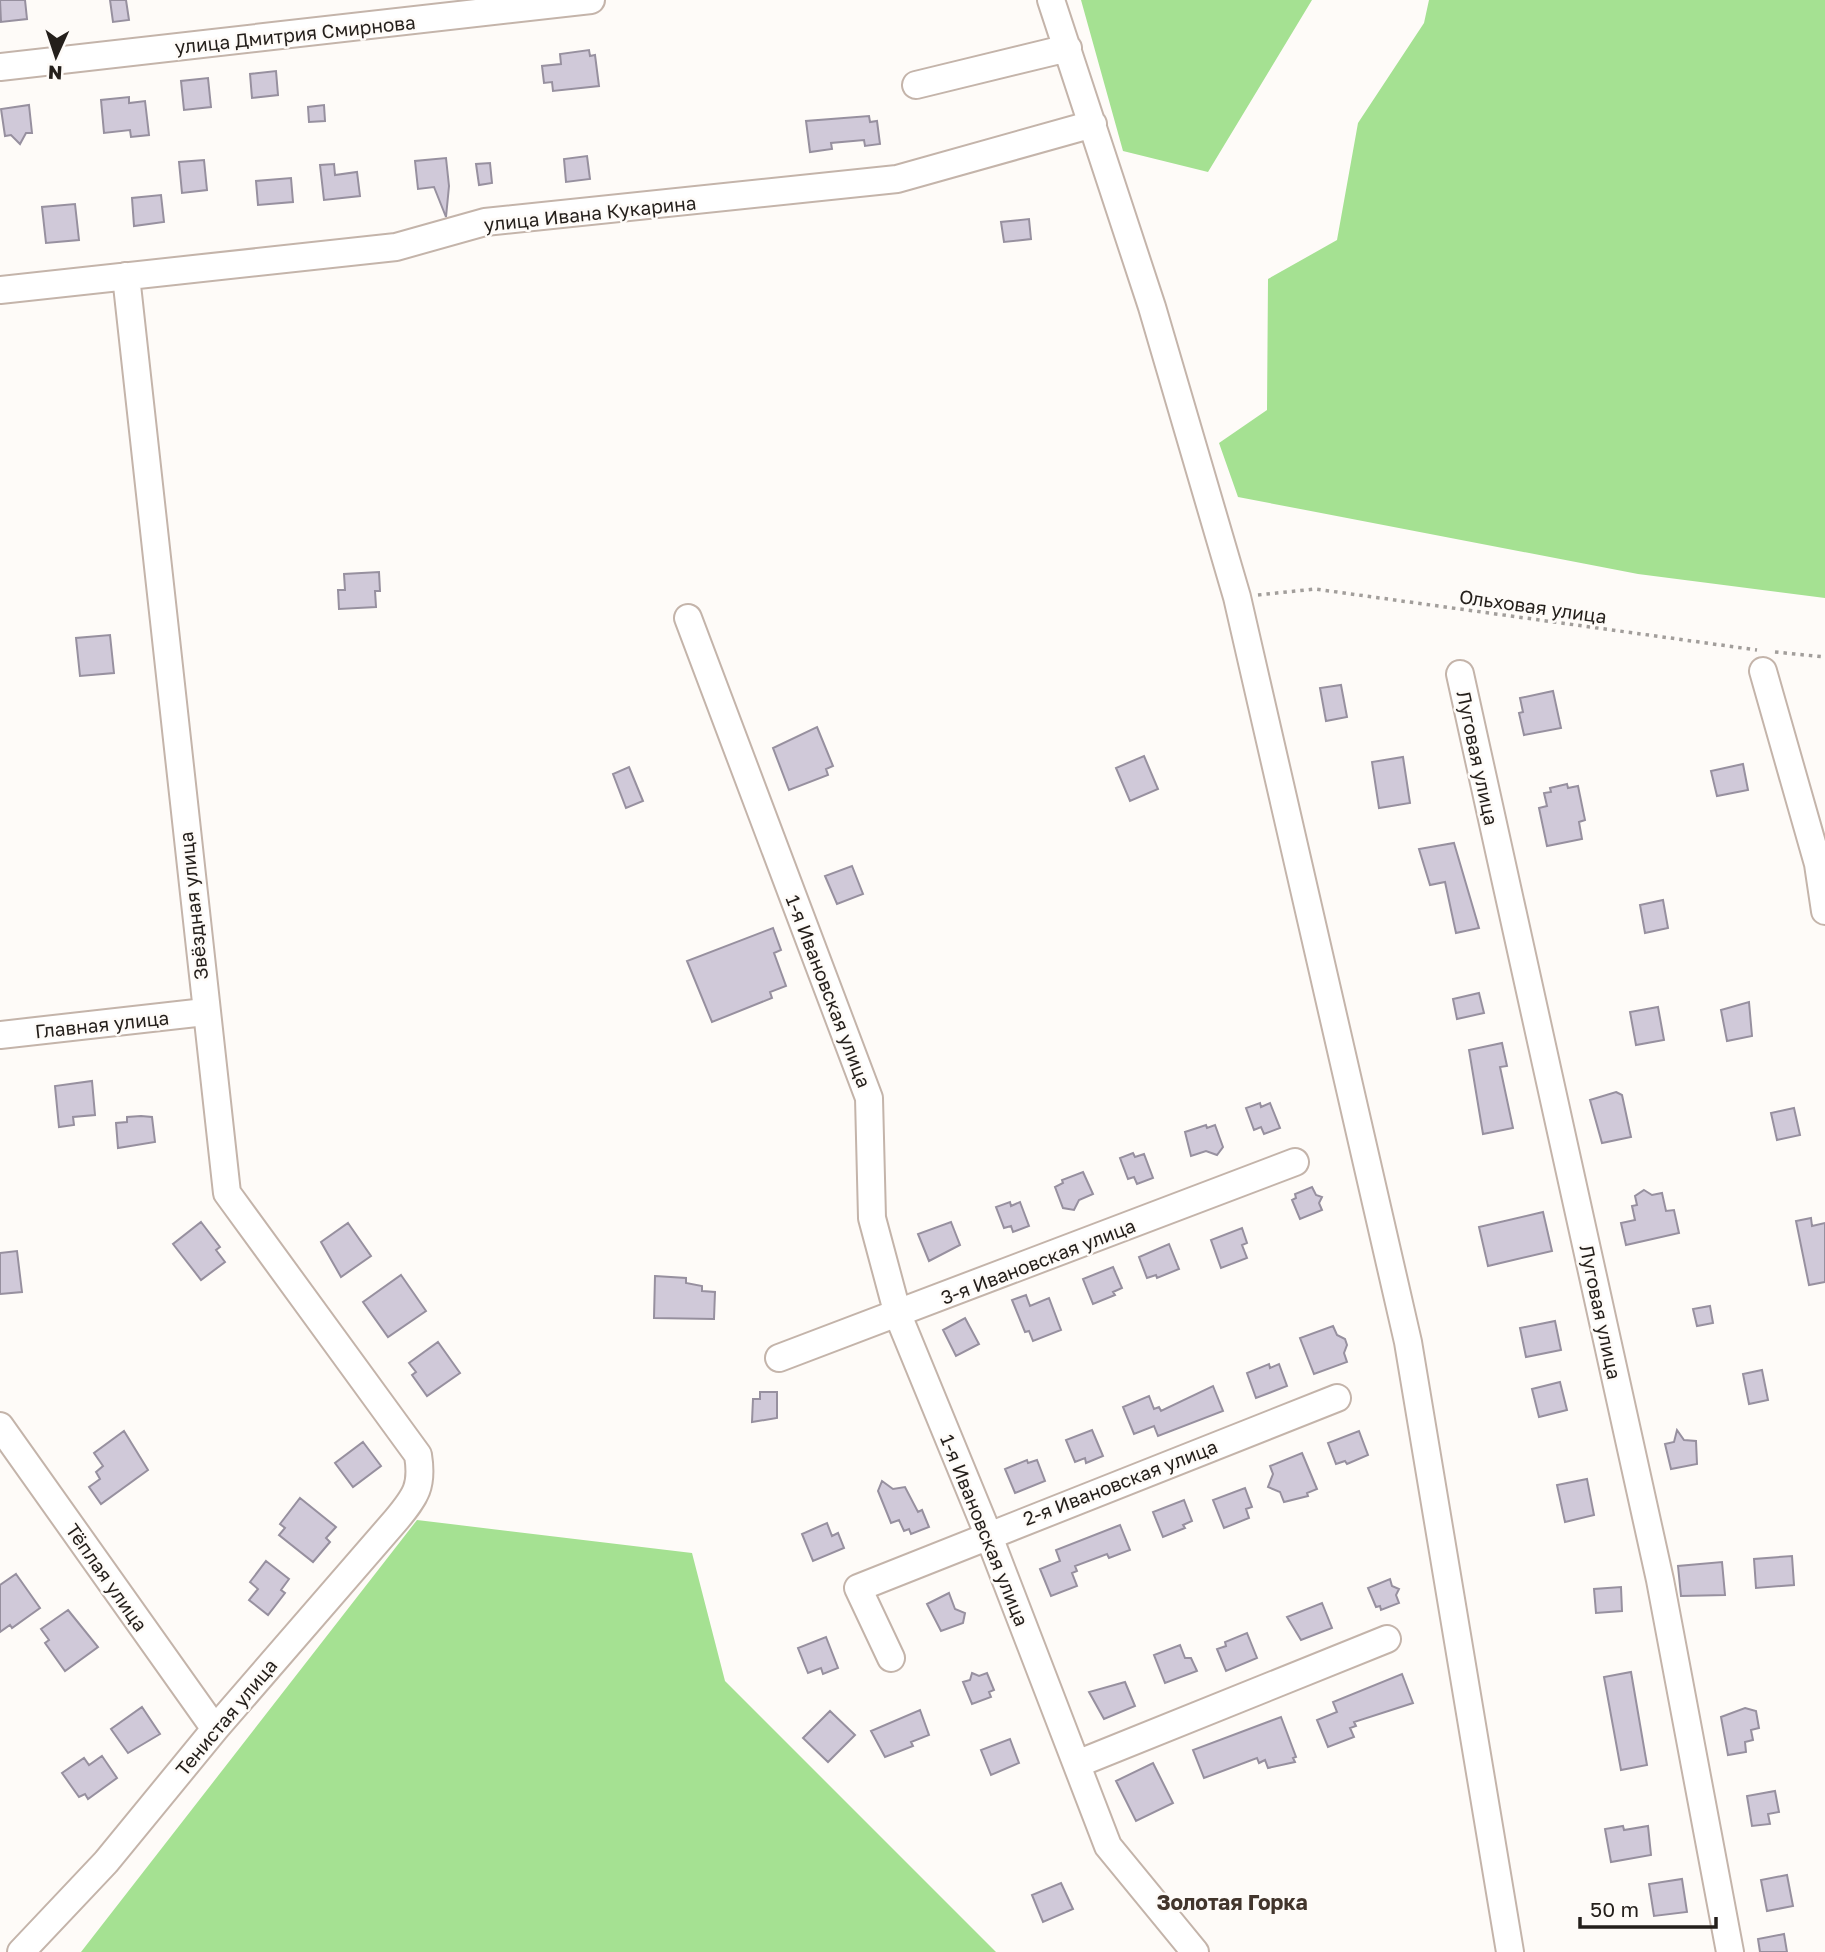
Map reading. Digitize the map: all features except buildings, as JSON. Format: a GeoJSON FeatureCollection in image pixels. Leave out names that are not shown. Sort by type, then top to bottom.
{"type":"FeatureCollection","features":[{"type":"Feature","properties":{"kind":"street","name":"улица Дмитрия Смирнова"},"geometry":{"type":"LineString","coordinates":[[0,66],[591,0]]}},
{"type":"Feature","properties":{"kind":"street"},"geometry":{"type":"LineString","coordinates":[[1051,0],[1153,307],[1237,597],[1408,1342],[1510,1952]]}},
{"type":"Feature","properties":{"kind":"street"},"geometry":{"type":"LineString","coordinates":[[916,85],[1068,48]]}},
{"type":"Feature","properties":{"kind":"street","name":"улица Ивана Кукарина"},"geometry":{"type":"LineString","coordinates":[[0,290],[396,247],[485,222],[897,179],[1093,124]]}},
{"type":"Feature","properties":{"kind":"street","name":"Звёздная улица"},"geometry":{"type":"LineString","coordinates":[[126,275],[205,1013],[227,1193],[418,1455],[422,1476]]}},
{"type":"Feature","properties":{"kind":"street","name":"1-я Ивановская улица"},"geometry":{"type":"LineString","coordinates":[[688,618],[869,1098],[872,1218],[898,1315],[988,1534],[1108,1846],[1195,1952]]}},
{"type":"Feature","properties":{"kind":"street"},"geometry":{"type":"LineString","coordinates":[[1763,671],[1818,864],[1825,911]]}},
{"type":"Feature","properties":{"kind":"street","name":"Луговая улица"},"geometry":{"type":"LineString","coordinates":[[1460,674],[1660,1580],[1730,1952]]}},
{"type":"Feature","properties":{"kind":"street","name":"Главная улица"},"geometry":{"type":"LineString","coordinates":[[0,1035],[205,1013]]}},
{"type":"Feature","properties":{"kind":"street","name":"3-я Ивановская улица"},"geometry":{"type":"LineString","coordinates":[[779,1358],[1295,1162]]}},
{"type":"Feature","properties":{"kind":"street","name":"2-я Ивановская улица"},"geometry":{"type":"LineString","coordinates":[[891,1658],[858,1588],[988,1534],[1337,1398]]}},
{"type":"Feature","properties":{"kind":"street","name":"Тёплая улица"},"geometry":{"type":"LineString","coordinates":[[0,1426],[215,1729]]}},
{"type":"Feature","properties":{"kind":"street","name":"Тенистая улица"},"geometry":{"type":"LineString","coordinates":[[21,1952],[106,1862],[215,1729],[396,1520],[414,1497],[422,1476]]}},
{"type":"Feature","properties":{"kind":"street"},"geometry":{"type":"LineString","coordinates":[[1077,1764],[1387,1639]]}},
{"type":"Feature","properties":{"kind":"path","name":"Ольховая улица"},"geometry":{"type":"LineString","coordinates":[[1237,597],[1315,589],[1715,646],[1825,657]]}},
{"type":"Feature","properties":{"kind":"green space"},"geometry":{"type":"Polygon","coordinates":[[[1081,0],[1312,0],[1208,172],[1123,151],[1081,0]]]}},
{"type":"Feature","properties":{"kind":"green space"},"geometry":{"type":"Polygon","coordinates":[[[1429,0],[1825,0],[1825,598],[1638,574],[1238,497],[1219,443],[1267,410],[1268,279],[1337,240],[1358,123],[1424,23],[1429,0]]]}},
{"type":"Feature","properties":{"kind":"green space"},"geometry":{"type":"Polygon","coordinates":[[[417,1520],[692,1553],[725,1681],[996,1952],[81,1952],[417,1520]]]}},
{"type":"Feature","properties":{"kind":"district","name":"Золотая Горка"},"geometry":{"type":"Point","coordinates":[1232,1902]}}]}
